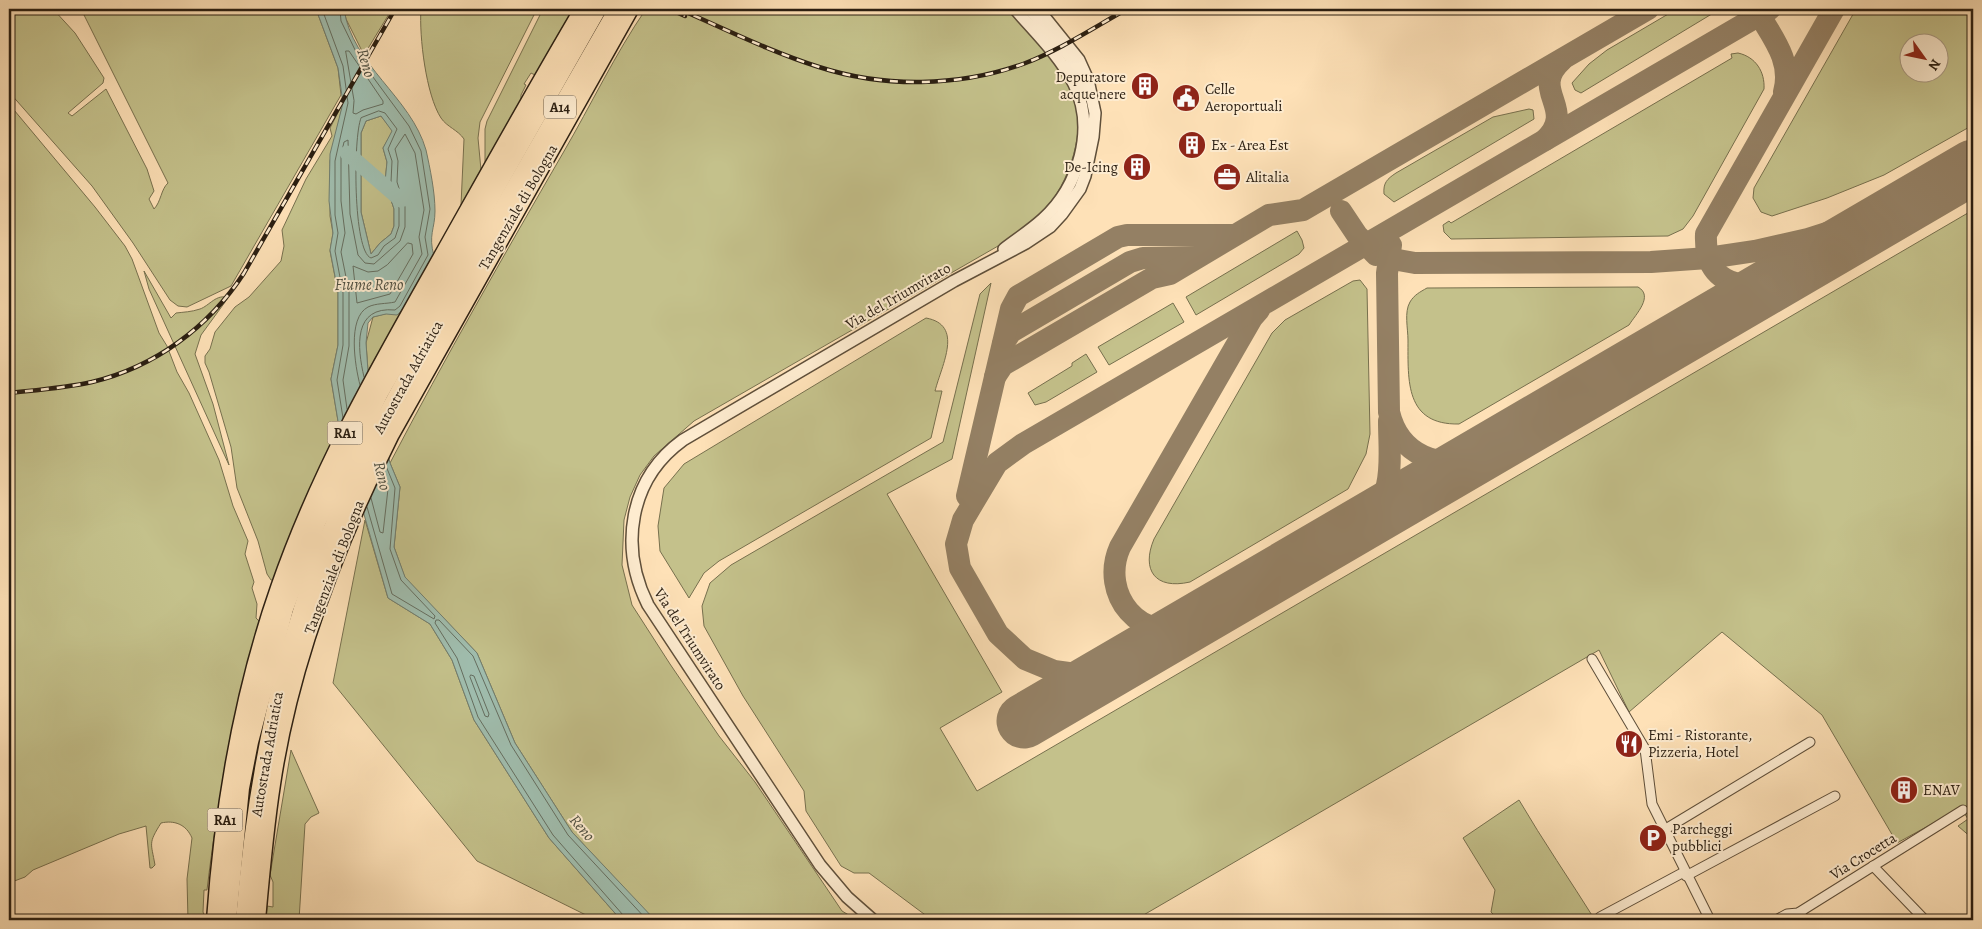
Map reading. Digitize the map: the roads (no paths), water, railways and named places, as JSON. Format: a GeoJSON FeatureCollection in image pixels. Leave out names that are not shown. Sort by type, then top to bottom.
{"type":"FeatureCollection","features":[{"type":"Feature","properties":{"kind":"highway"},"geometry":{"type":"LineString","coordinates":[[555,56],[578,9]]}},
{"type":"Feature","properties":{"kind":"highway","name":"RA1"},"geometry":{"type":"LineString","coordinates":[[215,920],[232,764],[241,720],[273,606],[312,501],[371,382],[493,164],[583,9]]}},
{"type":"Feature","properties":{"kind":"highway","name":"Autostrada Adriatica"},"geometry":{"type":"LineString","coordinates":[[228,920],[241,788],[250,742],[285,610],[318,520],[380,393],[598,9]]}},
{"type":"Feature","properties":{"kind":"highway","name":"Autostrada Adriatica"},"geometry":{"type":"LineString","coordinates":[[244,920],[262,763],[273,713],[295,630],[334,524],[387,414],[616,9]]}},
{"type":"Feature","properties":{"kind":"highway","name":"Tangenziale di Bologna"},"geometry":{"type":"LineString","coordinates":[[257,920],[271,785],[281,735],[303,651],[317,607],[351,519],[396,426],[630,9]]}},
{"type":"Feature","properties":{"kind":"highway"},"geometry":{"type":"LineString","coordinates":[[552,146],[641,9]]}},
{"type":"Feature","properties":{"kind":"street","name":"Via del Triumvirato"},"geometry":{"type":"LineString","coordinates":[[1015,9],[1069,76],[1084,112]]}},
{"type":"Feature","properties":{"kind":"street","name":"Via del Triumvirato"},"geometry":{"type":"LineString","coordinates":[[1028,9],[1076,65],[1091,91]]}},
{"type":"Feature","properties":{"kind":"street","name":"Via del Triumvirato"},"geometry":{"type":"LineString","coordinates":[[873,920],[847,897],[820,865],[648,605],[633,562],[633,518],[641,490],[658,462],[676,445],[698,429],[977,268],[1038,236],[1050,227],[1071,203],[1085,176],[1091,152],[1095,124],[1091,91],[1086,72],[1079,60],[1038,9]]}},
{"type":"Feature","properties":{"kind":"street","name":"Via del Triumvirato"},"geometry":{"type":"LineString","coordinates":[[977,268],[1044,219],[1070,185],[1080,158],[1085,125],[1079,81],[1062,49]]}},
{"type":"Feature","properties":{"kind":"street"},"geometry":{"type":"LineString","coordinates":[[1592,659],[1645,749],[1652,804],[1685,874],[1710,920]]}},
{"type":"Feature","properties":{"kind":"street"},"geometry":{"type":"LineString","coordinates":[[1664,830],[1810,742]]}},
{"type":"Feature","properties":{"kind":"street"},"geometry":{"type":"LineString","coordinates":[[1600,917],[1835,796]]}},
{"type":"Feature","properties":{"kind":"street","name":"Via Crocetta"},"geometry":{"type":"LineString","coordinates":[[1776,920],[1787,914],[1798,913],[1963,810]]}},
{"type":"Feature","properties":{"kind":"street"},"geometry":{"type":"LineString","coordinates":[[1873,866],[1925,920]]}},
{"type":"Feature","properties":{"kind":"street"},"geometry":{"type":"LineString","coordinates":[[1798,913],[1806,920]]}},
{"type":"Feature","properties":{"kind":"water","name":"Fiume Reno"},"geometry":{"type":"Polygon","coordinates":[[[316,9],[344,9],[349,29],[358,47],[408,113],[418,131],[426,150],[431,172],[435,211],[432,237],[434,256],[404,309],[397,315],[386,314],[373,317],[368,323],[366,343],[368,371],[390,463],[400,487],[394,547],[405,577],[477,653],[515,743],[572,832],[655,920],[621,920],[549,838],[474,720],[452,660],[430,624],[388,598],[339,427],[331,379],[338,345],[338,292],[330,250],[333,233],[329,201],[330,154],[343,103],[338,68],[316,9]],[[381,116],[366,121],[361,133],[361,212],[371,254],[391,234],[394,226],[394,209],[385,182],[387,162],[383,148],[392,131],[381,116]]]}},
{"type":"Feature","properties":{"kind":"waterway","name":"Reno"},"geometry":{"type":"LineString","coordinates":[[347,153],[401,200]]}},
{"type":"Feature","properties":{"kind":"railway"},"geometry":{"type":"LineString","coordinates":[[9,393],[72,386],[115,375],[159,355],[197,327],[214,311],[244,273],[395,9]]}},
{"type":"Feature","properties":{"kind":"railway"},"geometry":{"type":"LineString","coordinates":[[669,9],[685,16]]}},
{"type":"Feature","properties":{"kind":"railway"},"geometry":{"type":"LineString","coordinates":[[679,9],[766,47],[819,67],[869,79],[921,82],[973,77],[999,72],[1023,64],[1063,45],[1127,9]]}},
{"type":"Feature","properties":{"kind":"place","name":"Depuratore acque nere"},"geometry":{"type":"Point","coordinates":[1145,86]}},
{"type":"Feature","properties":{"kind":"place","name":"Celle Aeroportuali"},"geometry":{"type":"Point","coordinates":[1186,98]}},
{"type":"Feature","properties":{"kind":"place","name":"Ex - Area Est"},"geometry":{"type":"Point","coordinates":[1192,145]}},
{"type":"Feature","properties":{"kind":"place","name":"De-Icing"},"geometry":{"type":"Point","coordinates":[1137,167]}},
{"type":"Feature","properties":{"kind":"place","name":"Alitalia"},"geometry":{"type":"Point","coordinates":[1227,177]}},
{"type":"Feature","properties":{"kind":"place","name":"Emi - Ristorante, Pizzeria, Hotel"},"geometry":{"type":"Point","coordinates":[1629,744]}},
{"type":"Feature","properties":{"kind":"place","name":"ENAV"},"geometry":{"type":"Point","coordinates":[1904,790]}},
{"type":"Feature","properties":{"kind":"place","name":"Parcheggi pubblici"},"geometry":{"type":"Point","coordinates":[1653,838]}}]}
